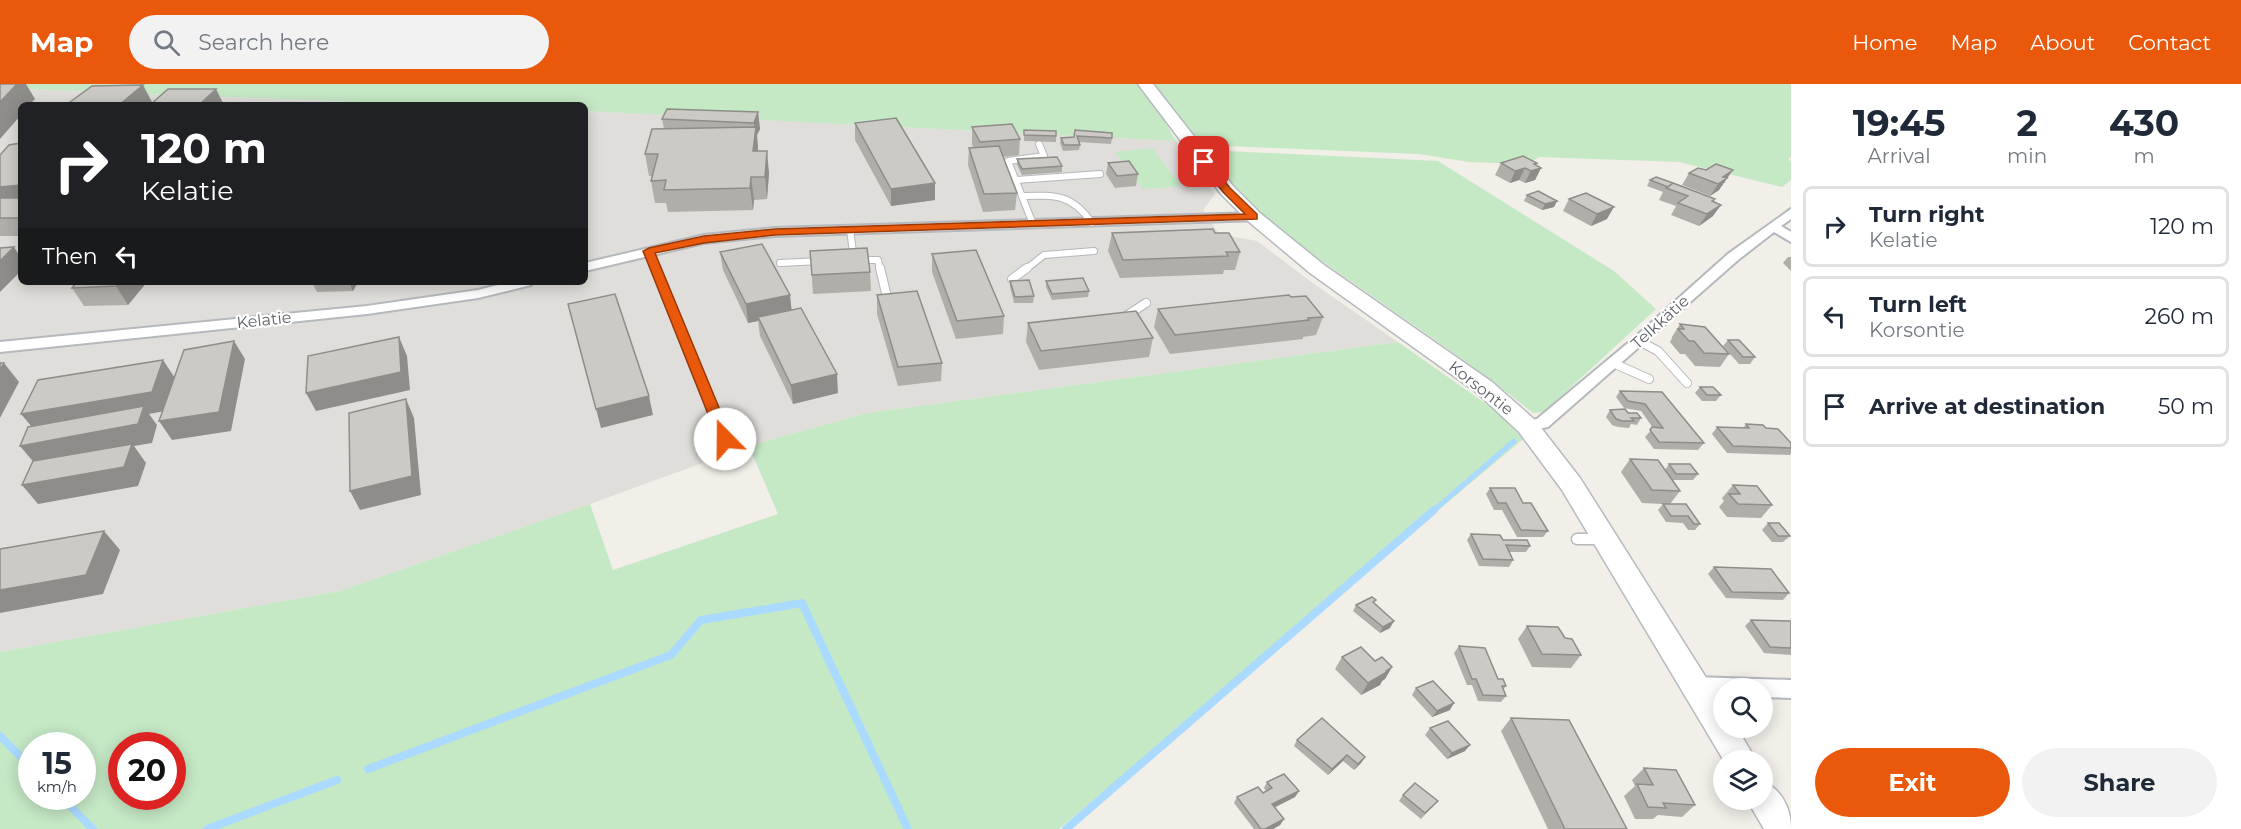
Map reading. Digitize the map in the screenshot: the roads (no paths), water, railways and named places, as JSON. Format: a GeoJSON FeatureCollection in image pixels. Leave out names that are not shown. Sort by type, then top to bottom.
{"type":"FeatureCollection","features":[{"type":"Feature","properties":{"kind":"main road","name":"Korsontie"},"geometry":{"type":"LineString","coordinates":[[1144,84],[1227,190],[1254,216],[1317,269],[1484,387],[1527,426],[1560,469],[1605,539],[1734,750]]}},
{"type":"Feature","properties":{"kind":"main road"},"geometry":{"type":"LineString","coordinates":[[1771,810],[1783,829]]}},
{"type":"Feature","properties":{"kind":"street","name":"Telkkätie"},"geometry":{"type":"LineString","coordinates":[[1527,426],[1542,423],[1639,341],[1733,256],[1791,213]]}},
{"type":"Feature","properties":{"kind":"street"},"geometry":{"type":"LineString","coordinates":[[588,266],[704,239],[775,232],[1254,216]]}},
{"type":"Feature","properties":{"kind":"street"},"geometry":{"type":"LineString","coordinates":[[1774,227],[1791,238]]}},
{"type":"Feature","properties":{"kind":"street","name":"Kelatie"},"geometry":{"type":"LineString","coordinates":[[0,347],[367,310],[478,294],[514,285]]}},
{"type":"Feature","properties":{"kind":"street"},"geometry":{"type":"LineString","coordinates":[[1694,686],[1791,689]]}},
{"type":"Feature","properties":{"kind":"lane"},"geometry":{"type":"LineString","coordinates":[[1033,224],[1008,161],[1044,156],[1039,144]]}},
{"type":"Feature","properties":{"kind":"lane"},"geometry":{"type":"LineString","coordinates":[[1016,180],[1100,174]]}},
{"type":"Feature","properties":{"kind":"lane"},"geometry":{"type":"LineString","coordinates":[[1044,178],[1052,195]]}},
{"type":"Feature","properties":{"kind":"lane"},"geometry":{"type":"LineString","coordinates":[[1022,196],[1065,197],[1084,209],[1092,223]]}},
{"type":"Feature","properties":{"kind":"lane"},"geometry":{"type":"LineString","coordinates":[[850,230],[854,260]]}},
{"type":"Feature","properties":{"kind":"lane"},"geometry":{"type":"LineString","coordinates":[[649,251],[725,439]]}},
{"type":"Feature","properties":{"kind":"lane"},"geometry":{"type":"LineString","coordinates":[[1012,279],[1044,255],[1094,251]]}},
{"type":"Feature","properties":{"kind":"lane"},"geometry":{"type":"LineString","coordinates":[[843,260],[878,260],[886,293]]}},
{"type":"Feature","properties":{"kind":"lane"},"geometry":{"type":"LineString","coordinates":[[780,263],[833,261]]}},
{"type":"Feature","properties":{"kind":"lane"},"geometry":{"type":"LineString","coordinates":[[1115,316],[1126,315],[1146,303]]}},
{"type":"Feature","properties":{"kind":"lane"},"geometry":{"type":"LineString","coordinates":[[1639,341],[1658,351],[1687,383]]}},
{"type":"Feature","properties":{"kind":"lane"},"geometry":{"type":"LineString","coordinates":[[1613,363],[1649,379]]}},
{"type":"Feature","properties":{"kind":"lane"},"geometry":{"type":"LineString","coordinates":[[1577,539],[1605,539]]}},
{"type":"Feature","properties":{"kind":"waterway"},"geometry":{"type":"LineString","coordinates":[[1432,512],[1514,441]]}},
{"type":"Feature","properties":{"kind":"waterway"},"geometry":{"type":"LineString","coordinates":[[1066,829],[1434,510]]}},
{"type":"Feature","properties":{"kind":"waterway"},"geometry":{"type":"LineString","coordinates":[[368,769],[671,655],[701,620],[802,603],[908,829]]}},
{"type":"Feature","properties":{"kind":"waterway"},"geometry":{"type":"LineString","coordinates":[[0,736],[18,754]]}},
{"type":"Feature","properties":{"kind":"waterway"},"geometry":{"type":"LineString","coordinates":[[207,829],[337,780]]}},
{"type":"Feature","properties":{"kind":"waterway"},"geometry":{"type":"LineString","coordinates":[[74,810],[93,829]]}}]}
